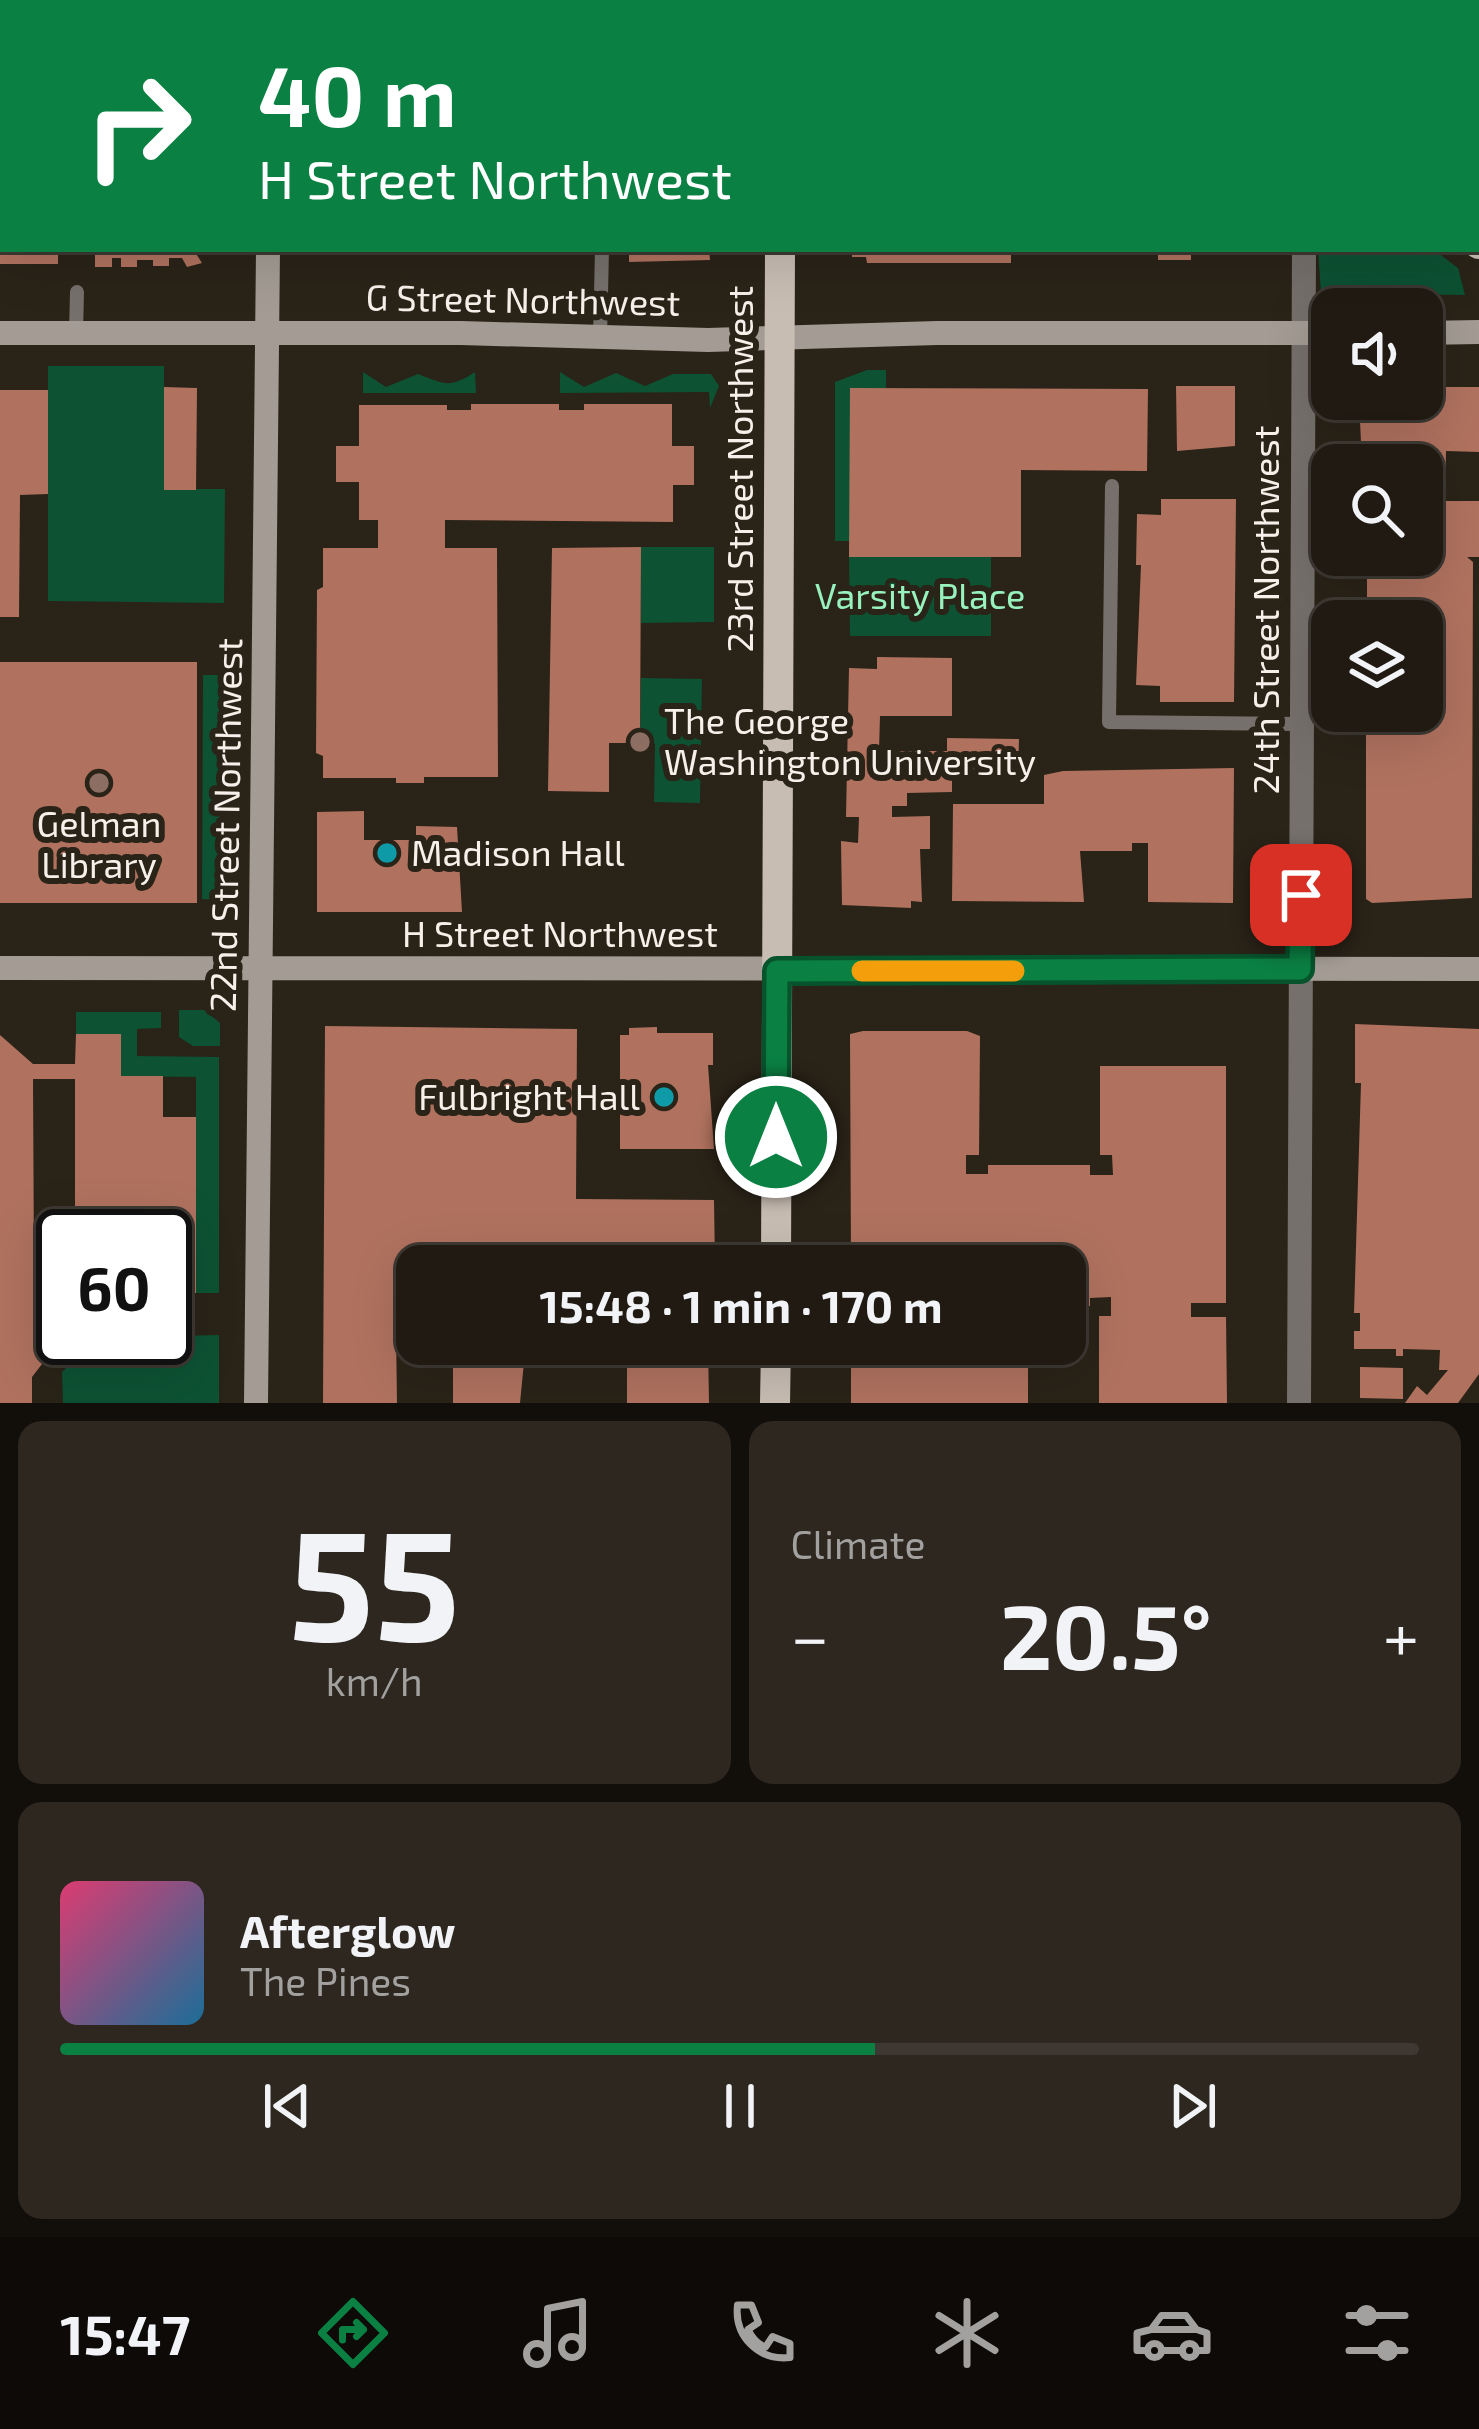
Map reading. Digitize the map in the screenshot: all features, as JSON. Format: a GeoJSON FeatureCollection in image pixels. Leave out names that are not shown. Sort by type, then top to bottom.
{"type":"FeatureCollection","features":[{"type":"Feature","properties":{"kind":"main road","name":"23rd Street Northwest"},"geometry":{"type":"LineString","coordinates":[[776,1245],[781,252]]}},
{"type":"Feature","properties":{"kind":"main road"},"geometry":{"type":"LineString","coordinates":[[775,1403],[776,1365]]}},
{"type":"Feature","properties":{"kind":"street","name":"22nd Street Northwest"},"geometry":{"type":"LineString","coordinates":[[256,1403],[268,252]]}},
{"type":"Feature","properties":{"kind":"street","name":"24th Street Northwest"},"geometry":{"type":"LineString","coordinates":[[1299,1403],[1304,252]]}},
{"type":"Feature","properties":{"kind":"street"},"geometry":{"type":"LineString","coordinates":[[1443,333],[1479,332]]}},
{"type":"Feature","properties":{"kind":"street","name":"G Street Northwest"},"geometry":{"type":"LineString","coordinates":[[0,333],[601,340],[1311,333]]}},
{"type":"Feature","properties":{"kind":"street","name":"H Street Northwest"},"geometry":{"type":"LineString","coordinates":[[0,968],[1479,969]]}},
{"type":"Feature","properties":{"kind":"lane"},"geometry":{"type":"LineString","coordinates":[[601,340],[602,252]]}},
{"type":"Feature","properties":{"kind":"lane"},"geometry":{"type":"LineString","coordinates":[[76,333],[77,292]]}},
{"type":"Feature","properties":{"kind":"lane"},"geometry":{"type":"LineString","coordinates":[[1112,486],[1109,722],[1301,724]]}},
{"type":"Feature","properties":{"kind":"green space"},"geometry":{"type":"Polygon","coordinates":[[[1318,252],[1437,252],[1458,268],[1465,295],[1443,295],[1443,288],[1321,288],[1318,252]]]}},
{"type":"Feature","properties":{"kind":"green space"},"geometry":{"type":"Polygon","coordinates":[[[48,366],[164,366],[164,489],[225,489],[224,603],[48,601],[48,366]]]}},
{"type":"Feature","properties":{"kind":"green space"},"geometry":{"type":"Polygon","coordinates":[[[867,370],[886,370],[886,388],[850,389],[850,541],[835,541],[835,382],[867,370]]]}},
{"type":"Feature","properties":{"kind":"green space"},"geometry":{"type":"Polygon","coordinates":[[[363,372],[386,387],[418,374],[447,383],[475,372],[476,393],[363,393],[363,372]]]}},
{"type":"Feature","properties":{"kind":"green space"},"geometry":{"type":"Polygon","coordinates":[[[560,372],[584,387],[616,373],[645,386],[673,374],[711,374],[719,386],[710,408],[709,392],[560,393],[560,372]]]}},
{"type":"Feature","properties":{"kind":"green space"},"geometry":{"type":"Polygon","coordinates":[[[641,547],[714,547],[714,622],[641,623],[641,547]]]}},
{"type":"Feature","properties":{"kind":"green space","name":"Varsity Place"},"geometry":{"type":"Polygon","coordinates":[[[849,557],[991,557],[991,636],[850,636],[849,557]]]}},
{"type":"Feature","properties":{"kind":"green space"},"geometry":{"type":"Polygon","coordinates":[[[203,675],[220,675],[220,900],[202,899],[203,675]]]}},
{"type":"Feature","properties":{"kind":"green space"},"geometry":{"type":"Polygon","coordinates":[[[641,678],[702,679],[700,803],[654,802],[655,744],[640,743],[641,678]]]}},
{"type":"Feature","properties":{"kind":"green space"},"geometry":{"type":"Polygon","coordinates":[[[179,1010],[204,1010],[220,1023],[220,1046],[193,1046],[179,1037],[179,1010]]]}},
{"type":"Feature","properties":{"kind":"green space"},"geometry":{"type":"Polygon","coordinates":[[[76,1012],[161,1012],[161,1028],[137,1029],[137,1056],[219,1057],[219,1293],[196,1293],[196,1077],[121,1076],[121,1034],[76,1034],[76,1012]]]}},
{"type":"Feature","properties":{"kind":"green space"},"geometry":{"type":"Polygon","coordinates":[[[219,1335],[219,1403],[63,1403],[62,1372],[70,1365],[192,1365],[192,1336],[219,1335]]]}},
{"type":"Feature","properties":{"kind":"building"},"geometry":{"type":"Polygon","coordinates":[[[0,252],[58,252],[58,264],[0,264],[0,252]]]}},
{"type":"Feature","properties":{"kind":"building"},"geometry":{"type":"Polygon","coordinates":[[[95,252],[195,252],[202,263],[187,267],[182,258],[169,258],[169,266],[137,260],[137,267],[121,267],[121,258],[112,258],[112,267],[95,267],[95,252]]]}},
{"type":"Feature","properties":{"kind":"building"},"geometry":{"type":"Polygon","coordinates":[[[629,252],[709,252],[710,260],[629,262],[629,252]]]}},
{"type":"Feature","properties":{"kind":"building"},"geometry":{"type":"Polygon","coordinates":[[[852,252],[1011,252],[1011,263],[867,263],[866,257],[852,257],[852,252]]]}},
{"type":"Feature","properties":{"kind":"building"},"geometry":{"type":"Polygon","coordinates":[[[1158,252],[1191,252],[1191,260],[1158,260],[1158,252]]]}},
{"type":"Feature","properties":{"kind":"building"},"geometry":{"type":"Polygon","coordinates":[[[1176,386],[1235,386],[1235,446],[1177,451],[1176,386]]]}},
{"type":"Feature","properties":{"kind":"building"},"geometry":{"type":"Polygon","coordinates":[[[164,387],[197,388],[196,490],[164,490],[164,387]]]}},
{"type":"Feature","properties":{"kind":"building"},"geometry":{"type":"Polygon","coordinates":[[[1443,387],[1479,387],[1479,452],[1446,451],[1445,501],[1479,501],[1479,557],[1467,557],[1473,562],[1472,898],[1372,903],[1366,899],[1366,732],[1443,732],[1443,600],[1367,600],[1367,576],[1443,576],[1443,444],[1361,444],[1360,420],[1443,420],[1443,387]]]}},
{"type":"Feature","properties":{"kind":"building"},"geometry":{"type":"Polygon","coordinates":[[[850,388],[1148,389],[1147,471],[1021,470],[1021,557],[849,557],[850,388]]]}},
{"type":"Feature","properties":{"kind":"building"},"geometry":{"type":"Polygon","coordinates":[[[0,390],[48,390],[48,494],[20,495],[19,617],[0,617],[0,390]]]}},
{"type":"Feature","properties":{"kind":"building"},"geometry":{"type":"Polygon","coordinates":[[[471,404],[559,404],[559,410],[584,410],[584,404],[672,404],[672,446],[694,446],[694,485],[673,485],[673,522],[445,520],[445,548],[497,548],[498,777],[424,777],[424,783],[396,783],[396,778],[323,778],[323,756],[316,753],[317,590],[323,587],[323,548],[378,548],[378,520],[359,520],[359,482],[336,482],[336,446],[359,446],[359,405],[447,405],[447,410],[471,410],[471,404]]]}},
{"type":"Feature","properties":{"kind":"building"},"geometry":{"type":"Polygon","coordinates":[[[1161,499],[1236,499],[1234,702],[1160,702],[1160,686],[1136,685],[1141,565],[1136,565],[1137,514],[1161,515],[1161,499]]]}},
{"type":"Feature","properties":{"kind":"building"},"geometry":{"type":"Polygon","coordinates":[[[641,547],[640,743],[609,743],[609,792],[548,791],[552,548],[641,547]]]}},
{"type":"Feature","properties":{"kind":"building"},"geometry":{"type":"Polygon","coordinates":[[[877,657],[952,658],[952,716],[880,716],[879,751],[947,751],[947,738],[1019,739],[1018,775],[952,775],[952,792],[907,793],[907,806],[892,806],[892,817],[930,816],[930,849],[920,849],[922,902],[911,901],[911,908],[842,905],[841,841],[858,843],[859,817],[846,817],[849,668],[877,669],[877,657]]]}},
{"type":"Feature","properties":{"kind":"building","name":"Gelman Library"},"geometry":{"type":"Polygon","coordinates":[[[0,662],[197,662],[197,903],[0,903],[0,662]]]}},
{"type":"Feature","properties":{"kind":"building"},"geometry":{"type":"Polygon","coordinates":[[[1234,768],[1233,903],[1148,902],[1148,843],[1132,843],[1132,851],[1080,851],[1084,902],[952,901],[953,804],[1044,804],[1044,775],[1063,771],[1234,768]]]}},
{"type":"Feature","properties":{"kind":"building","name":"Madison Hall"},"geometry":{"type":"Polygon","coordinates":[[[364,811],[364,840],[416,840],[416,826],[457,827],[462,912],[317,912],[317,812],[364,811]]]}},
{"type":"Feature","properties":{"kind":"building"},"geometry":{"type":"Polygon","coordinates":[[[1355,1024],[1479,1029],[1479,1374],[1458,1403],[1405,1403],[1417,1386],[1427,1395],[1448,1370],[1439,1370],[1440,1350],[1403,1349],[1403,1356],[1396,1356],[1396,1349],[1354,1349],[1354,1331],[1360,1331],[1360,1313],[1354,1313],[1361,1083],[1355,1083],[1355,1024]]]}},
{"type":"Feature","properties":{"kind":"building"},"geometry":{"type":"Polygon","coordinates":[[[325,1026],[577,1029],[576,1199],[714,1200],[715,1245],[396,1245],[397,1403],[323,1403],[325,1026]]]}},
{"type":"Feature","properties":{"kind":"building","name":"Fulbright Hall"},"geometry":{"type":"Polygon","coordinates":[[[657,1027],[657,1033],[713,1033],[713,1065],[708,1065],[714,1149],[620,1149],[620,1035],[629,1035],[629,1028],[657,1027]]]}},
{"type":"Feature","properties":{"kind":"building"},"geometry":{"type":"Polygon","coordinates":[[[967,1031],[980,1036],[979,1155],[966,1155],[966,1174],[988,1174],[988,1165],[1090,1165],[1090,1175],[1113,1175],[1112,1155],[1100,1155],[1100,1066],[1226,1066],[1226,1303],[1191,1303],[1191,1317],[1226,1317],[1227,1403],[1099,1403],[1099,1316],[1111,1316],[1111,1297],[1090,1298],[1086,1306],[1086,1245],[851,1245],[850,1034],[967,1031]]]}},
{"type":"Feature","properties":{"kind":"building"},"geometry":{"type":"Polygon","coordinates":[[[76,1034],[121,1034],[121,1076],[163,1076],[163,1117],[196,1117],[196,1293],[192,1293],[192,1209],[75,1209],[75,1079],[33,1079],[36,1365],[41,1365],[32,1377],[32,1403],[0,1403],[0,1035],[33,1064],[75,1064],[76,1034]]]}},
{"type":"Feature","properties":{"kind":"building"},"geometry":{"type":"Polygon","coordinates":[[[453,1365],[524,1365],[520,1403],[453,1403],[453,1365]]]}},
{"type":"Feature","properties":{"kind":"building"},"geometry":{"type":"Polygon","coordinates":[[[627,1365],[708,1365],[709,1403],[627,1403],[627,1365]]]}},
{"type":"Feature","properties":{"kind":"building"},"geometry":{"type":"Polygon","coordinates":[[[851,1365],[1028,1365],[1028,1403],[851,1403],[851,1365]]]}},
{"type":"Feature","properties":{"kind":"building"},"geometry":{"type":"Polygon","coordinates":[[[1360,1367],[1403,1368],[1403,1399],[1360,1398],[1360,1367]]]}},
{"type":"Feature","properties":{"kind":"slow traffic"},"geometry":{"type":"LineString","coordinates":[[862,971],[1014,971]]}},
{"type":"Feature","properties":{"kind":"place","name":"The George Washington University"},"geometry":{"type":"Point","coordinates":[640,742]}},
{"type":"Feature","properties":{"kind":"place","name":"Gelman Library"},"geometry":{"type":"Point","coordinates":[99,783]}},
{"type":"Feature","properties":{"kind":"place","name":"Madison Hall"},"geometry":{"type":"Point","coordinates":[387,853]}},
{"type":"Feature","properties":{"kind":"place","name":"Fulbright Hall"},"geometry":{"type":"Point","coordinates":[664,1097]}},
{"type":"Feature","properties":{"kind":"route"},"geometry":{"type":"LineString","coordinates":[[776,1137],[777,971],[1300,969],[1301,895]]}}]}
